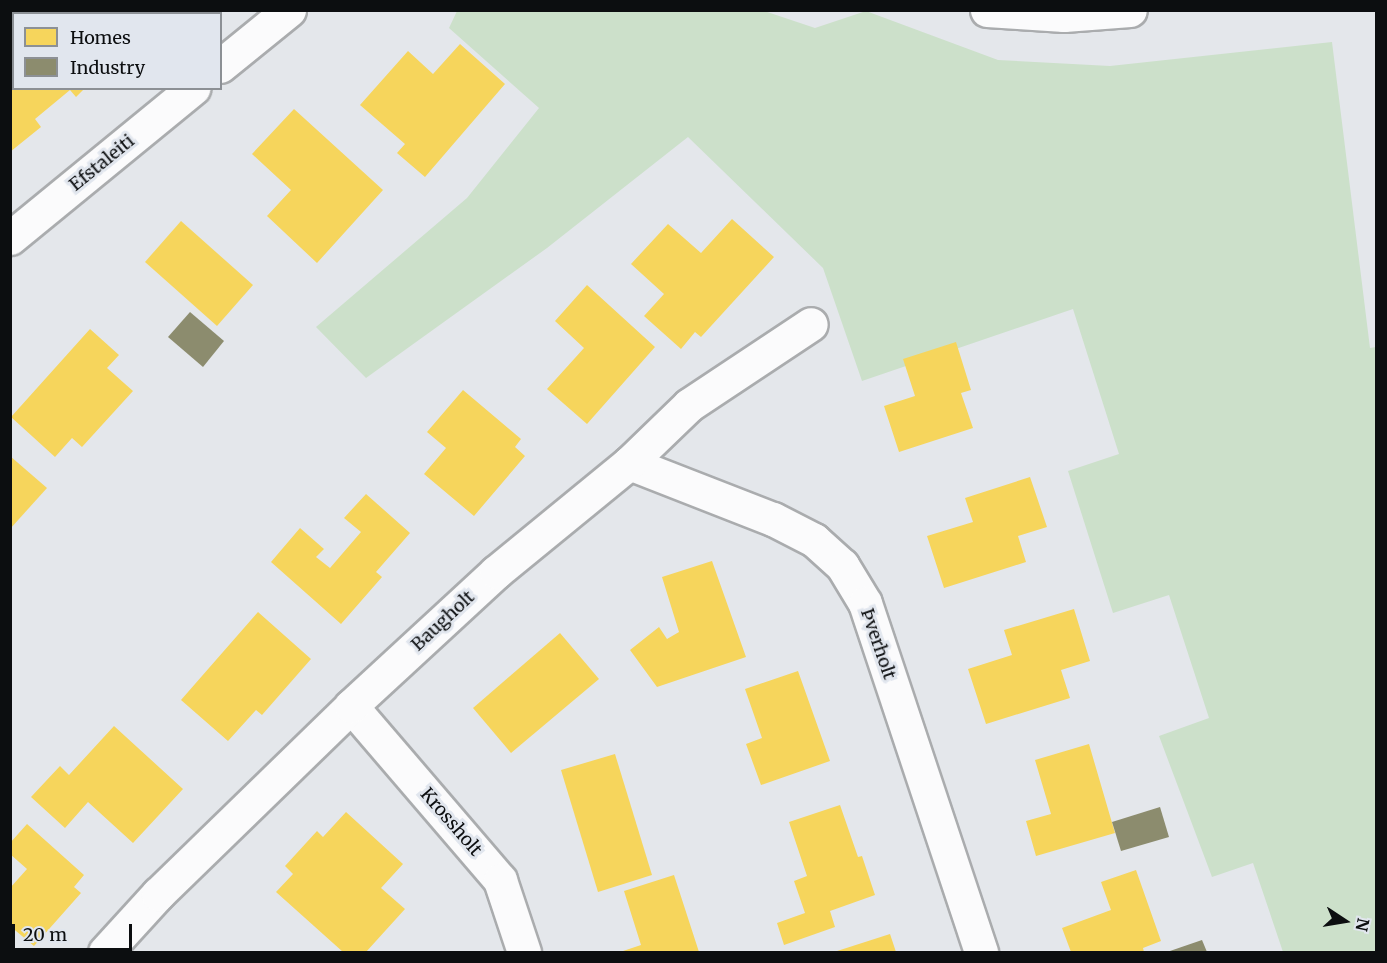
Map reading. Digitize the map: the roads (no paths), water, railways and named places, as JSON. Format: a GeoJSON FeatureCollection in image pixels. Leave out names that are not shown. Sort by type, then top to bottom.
{"type":"FeatureCollection","features":[{"type":"Feature","properties":{"kind":"street"},"geometry":{"type":"LineString","coordinates":[[222,64],[289,10]]}},
{"type":"Feature","properties":{"kind":"street"},"geometry":{"type":"LineString","coordinates":[[987,10],[1064,15],[1130,10]]}},
{"type":"Feature","properties":{"kind":"street","name":"Efstaleiti"},"geometry":{"type":"LineString","coordinates":[[10,238],[191,90]]}},
{"type":"Feature","properties":{"kind":"street","name":"Baugholt"},"geometry":{"type":"LineString","coordinates":[[105,952],[158,894],[351,706],[496,572],[629,463],[689,405],[811,324]]}},
{"type":"Feature","properties":{"kind":"street","name":"Þverholt"},"geometry":{"type":"LineString","coordinates":[[629,463],[773,519],[814,540],[842,566],[865,603],[981,952]]}},
{"type":"Feature","properties":{"kind":"street","name":"Krossholt"},"geometry":{"type":"LineString","coordinates":[[351,706],[500,880],[524,952]]}}]}
